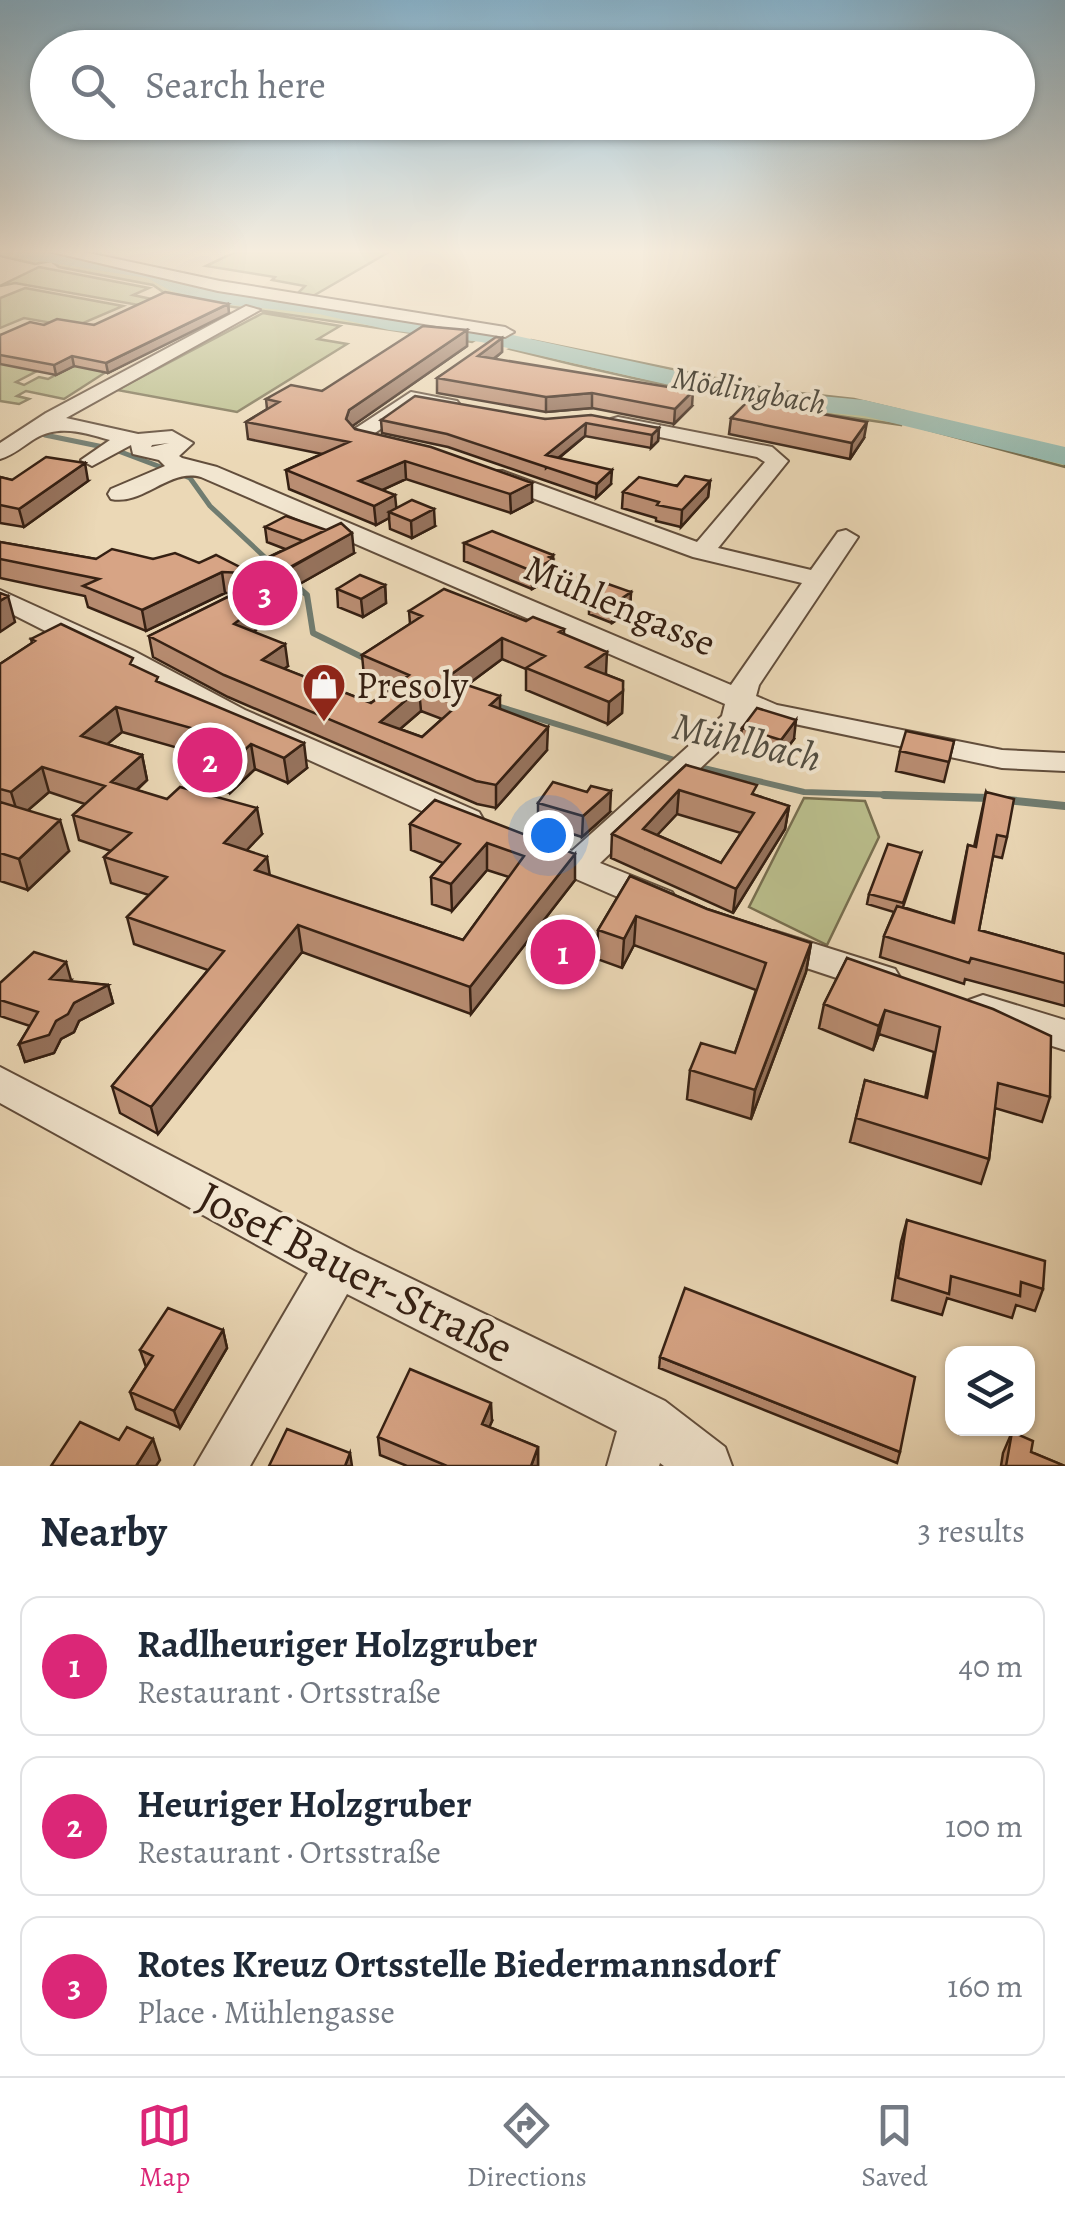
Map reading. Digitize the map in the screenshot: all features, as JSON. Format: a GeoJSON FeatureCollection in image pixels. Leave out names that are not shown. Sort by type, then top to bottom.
{"type":"FeatureCollection","features":[{"type":"Feature","properties":{"kind":"street"},"geometry":{"type":"LineString","coordinates":[[0,453],[53,417],[233,320]]}},
{"type":"Feature","properties":{"kind":"street"},"geometry":{"type":"LineString","coordinates":[[398,320],[495,339]]}},
{"type":"Feature","properties":{"kind":"street"},"geometry":{"type":"LineString","coordinates":[[408,449],[360,437],[365,429],[441,377]]}},
{"type":"Feature","properties":{"kind":"street"},"geometry":{"type":"LineString","coordinates":[[411,398],[469,408]]}},
{"type":"Feature","properties":{"kind":"street"},"geometry":{"type":"LineString","coordinates":[[591,418],[764,452],[777,462],[702,552]]}},
{"type":"Feature","properties":{"kind":"street","name":"Mühlengasse"},"geometry":{"type":"LineString","coordinates":[[36,432],[61,429],[209,472],[769,712],[1002,759],[1065,762]]}},
{"type":"Feature","properties":{"kind":"street"},"geometry":{"type":"LineString","coordinates":[[119,494],[133,450]]}},
{"type":"Feature","properties":{"kind":"street"},"geometry":{"type":"LineString","coordinates":[[477,470],[702,552],[819,579]]}},
{"type":"Feature","properties":{"kind":"street"},"geometry":{"type":"LineString","coordinates":[[576,866],[736,719],[746,685],[846,537]]}},
{"type":"Feature","properties":{"kind":"street"},"geometry":{"type":"LineString","coordinates":[[0,598],[124,656],[234,716],[700,918]]}},
{"type":"Feature","properties":{"kind":"street"},"geometry":{"type":"LineString","coordinates":[[124,656],[156,641]]}},
{"type":"Feature","properties":{"kind":"street"},"geometry":{"type":"LineString","coordinates":[[736,931],[913,989]]}},
{"type":"Feature","properties":{"kind":"street"},"geometry":{"type":"LineString","coordinates":[[951,1000],[1065,1036]]}},
{"type":"Feature","properties":{"kind":"street","name":"Josef Bauer-Straße"},"geometry":{"type":"LineString","coordinates":[[0,1083],[338,1266],[640,1442],[706,1466]]}},
{"type":"Feature","properties":{"kind":"street"},"geometry":{"type":"LineString","coordinates":[[221,1466],[338,1266]]}},
{"type":"Feature","properties":{"kind":"green space"},"geometry":{"type":"Polygon","coordinates":[[[0,320],[18,320],[0,328],[0,320]]]}},
{"type":"Feature","properties":{"kind":"green space"},"geometry":{"type":"Polygon","coordinates":[[[37,320],[89,320],[74,327],[37,320]]]}},
{"type":"Feature","properties":{"kind":"green space"},"geometry":{"type":"Polygon","coordinates":[[[249,320],[307,320],[340,326],[318,339],[347,344],[237,412],[117,390],[249,320]]]}},
{"type":"Feature","properties":{"kind":"green space"},"geometry":{"type":"Polygon","coordinates":[[[327,320],[413,320],[488,332],[472,342],[327,320]]]}},
{"type":"Feature","properties":{"kind":"green space"},"geometry":{"type":"Polygon","coordinates":[[[531,340],[773,390],[854,399],[904,411],[901,425],[852,418],[656,383],[510,349],[531,340]]]}},
{"type":"Feature","properties":{"kind":"green space"},"geometry":{"type":"Polygon","coordinates":[[[0,360],[37,371],[16,382],[24,385],[39,377],[48,379],[78,363],[106,372],[64,399],[26,391],[17,396],[29,399],[19,404],[0,401],[0,360]]]}},
{"type":"Feature","properties":{"kind":"green space"},"geometry":{"type":"Polygon","coordinates":[[[933,418],[1065,451],[1065,467],[925,429],[933,418]]]}},
{"type":"Feature","properties":{"kind":"green space"},"geometry":{"type":"Polygon","coordinates":[[[804,798],[865,801],[879,837],[827,945],[749,907],[804,798]]]}},
{"type":"Feature","properties":{"kind":"building"},"geometry":{"type":"Polygon","coordinates":[[[66,320],[94,325],[104,320],[194,320],[106,363],[72,356],[54,365],[0,355],[0,335],[30,322],[44,325],[66,320]]]}},
{"type":"Feature","properties":{"kind":"building"},"geometry":{"type":"Polygon","coordinates":[[[423,326],[467,330],[349,410],[346,419],[355,429],[431,447],[532,483],[510,494],[405,461],[359,481],[395,495],[374,506],[286,470],[349,442],[246,422],[279,402],[266,399],[291,385],[322,391],[423,326]]]}},
{"type":"Feature","properties":{"kind":"building"},"geometry":{"type":"Polygon","coordinates":[[[496,337],[502,338],[478,356],[693,391],[675,409],[592,393],[546,397],[437,378],[496,337]]]}},
{"type":"Feature","properties":{"kind":"building"},"geometry":{"type":"Polygon","coordinates":[[[415,396],[545,419],[591,415],[659,428],[652,435],[586,423],[546,455],[612,470],[597,484],[447,434],[381,420],[415,396]]]}},
{"type":"Feature","properties":{"kind":"building"},"geometry":{"type":"Polygon","coordinates":[[[748,401],[867,422],[852,443],[731,418],[748,401]]]}},
{"type":"Feature","properties":{"kind":"building"},"geometry":{"type":"Polygon","coordinates":[[[46,457],[85,463],[19,509],[0,505],[0,477],[12,480],[46,457]]]}},
{"type":"Feature","properties":{"kind":"building"},"geometry":{"type":"Polygon","coordinates":[[[685,476],[710,481],[682,510],[623,492],[639,477],[677,486],[685,476]]]}},
{"type":"Feature","properties":{"kind":"building"},"geometry":{"type":"Polygon","coordinates":[[[412,500],[434,509],[411,521],[389,512],[412,500]]]}},
{"type":"Feature","properties":{"kind":"building"},"geometry":{"type":"Polygon","coordinates":[[[286,516],[326,530],[303,541],[265,527],[286,516]]]}},
{"type":"Feature","properties":{"kind":"building"},"geometry":{"type":"Polygon","coordinates":[[[341,523],[352,533],[232,601],[254,609],[234,624],[285,644],[262,660],[371,703],[409,675],[362,655],[422,616],[409,611],[444,589],[526,621],[533,617],[607,652],[586,667],[623,681],[623,691],[609,702],[526,668],[545,656],[502,638],[446,678],[500,696],[490,705],[548,727],[496,785],[476,781],[224,675],[149,636],[244,589],[250,580],[245,573],[222,572],[142,610],[83,586],[99,579],[0,559],[0,542],[96,559],[112,549],[153,559],[175,553],[199,563],[216,555],[244,569],[341,523]],[[419,689],[380,722],[422,737],[460,703],[419,689]]]}},
{"type":"Feature","properties":{"kind":"building"},"geometry":{"type":"Polygon","coordinates":[[[492,531],[553,555],[549,557],[553,559],[532,571],[464,543],[492,531]]]}},
{"type":"Feature","properties":{"kind":"building"},"geometry":{"type":"Polygon","coordinates":[[[360,575],[385,585],[361,599],[337,589],[360,575]]]}},
{"type":"Feature","properties":{"kind":"building"},"geometry":{"type":"Polygon","coordinates":[[[608,584],[631,592],[612,605],[589,596],[608,584]]]}},
{"type":"Feature","properties":{"kind":"building"},"geometry":{"type":"Polygon","coordinates":[[[61,624],[133,658],[130,664],[158,677],[156,681],[304,743],[284,758],[251,744],[225,768],[179,752],[202,731],[116,707],[81,736],[142,755],[111,782],[167,799],[180,787],[257,808],[224,843],[267,857],[255,870],[463,940],[524,856],[487,843],[451,884],[431,877],[460,844],[410,824],[435,800],[575,854],[470,987],[298,925],[151,1107],[112,1086],[224,951],[127,917],[167,877],[104,857],[131,833],[73,815],[105,786],[42,767],[11,792],[0,789],[0,664],[35,641],[31,639],[61,624]]]}},
{"type":"Feature","properties":{"kind":"building"},"geometry":{"type":"Polygon","coordinates":[[[757,708],[796,720],[781,740],[742,728],[757,708]]]}},
{"type":"Feature","properties":{"kind":"building"},"geometry":{"type":"Polygon","coordinates":[[[906,731],[954,741],[949,762],[900,751],[906,731]]]}},
{"type":"Feature","properties":{"kind":"building"},"geometry":{"type":"Polygon","coordinates":[[[686,765],[757,785],[752,794],[789,806],[736,889],[612,834],[686,765]],[[679,790],[643,829],[721,863],[754,813],[679,790]]]}},
{"type":"Feature","properties":{"kind":"building"},"geometry":{"type":"Polygon","coordinates":[[[553,782],[587,792],[591,786],[611,791],[583,816],[538,803],[553,782]]]}},
{"type":"Feature","properties":{"kind":"building"},"geometry":{"type":"Polygon","coordinates":[[[986,792],[1014,799],[1007,837],[997,835],[979,930],[1065,954],[1065,983],[971,958],[969,963],[884,936],[897,906],[954,923],[968,845],[976,847],[986,792]]]}},
{"type":"Feature","properties":{"kind":"building"},"geometry":{"type":"Polygon","coordinates":[[[0,802],[60,820],[19,859],[0,853],[0,802]]]}},
{"type":"Feature","properties":{"kind":"building"},"geometry":{"type":"Polygon","coordinates":[[[888,844],[921,853],[903,903],[869,894],[888,844]]]}},
{"type":"Feature","properties":{"kind":"building"},"geometry":{"type":"Polygon","coordinates":[[[630,876],[707,909],[811,943],[755,1090],[690,1070],[701,1043],[735,1053],[766,963],[636,916],[624,939],[598,930],[630,876]]]}},
{"type":"Feature","properties":{"kind":"building"},"geometry":{"type":"Polygon","coordinates":[[[34,952],[66,962],[50,979],[108,985],[74,1003],[68,1014],[56,1021],[49,1035],[19,1044],[38,1012],[0,1000],[0,983],[34,952]]]}},
{"type":"Feature","properties":{"kind":"building"},"geometry":{"type":"Polygon","coordinates":[[[847,958],[993,1009],[1051,1036],[1050,1097],[998,1083],[989,1159],[856,1118],[865,1080],[927,1098],[940,1027],[885,1010],[879,1026],[824,1004],[847,958]]]}},
{"type":"Feature","properties":{"kind":"building"},"geometry":{"type":"Polygon","coordinates":[[[907,1220],[1045,1261],[1043,1289],[1021,1282],[1020,1296],[951,1276],[949,1294],[898,1278],[907,1220]]]}},
{"type":"Feature","properties":{"kind":"building"},"geometry":{"type":"Polygon","coordinates":[[[685,1288],[915,1377],[900,1452],[660,1357],[685,1288]]]}},
{"type":"Feature","properties":{"kind":"building"},"geometry":{"type":"Polygon","coordinates":[[[168,1308],[223,1330],[174,1411],[130,1392],[153,1356],[140,1350],[168,1308]]]}},
{"type":"Feature","properties":{"kind":"building"},"geometry":{"type":"Polygon","coordinates":[[[410,1369],[491,1403],[482,1424],[538,1447],[531,1466],[447,1466],[378,1437],[410,1369]]]}},
{"type":"Feature","properties":{"kind":"building"},"geometry":{"type":"Polygon","coordinates":[[[80,1422],[119,1440],[127,1427],[153,1439],[136,1466],[51,1466],[80,1422]]]}},
{"type":"Feature","properties":{"kind":"building"},"geometry":{"type":"Polygon","coordinates":[[[287,1429],[350,1453],[345,1466],[269,1466],[287,1429]]]}},
{"type":"Feature","properties":{"kind":"building"},"geometry":{"type":"Polygon","coordinates":[[[1011,1436],[1021,1436],[1033,1441],[1031,1452],[1065,1466],[1006,1466],[1011,1436]]]}},
{"type":"Feature","properties":{"kind":"waterway","name":"Mödlingbach"},"geometry":{"type":"LineString","coordinates":[[378,320],[481,335],[766,399],[864,408],[1065,456]]}},
{"type":"Feature","properties":{"kind":"waterway","name":"Mühlbach"},"geometry":{"type":"LineString","coordinates":[[45,435],[113,449],[166,469]]}},
{"type":"Feature","properties":{"kind":"waterway","name":"Mühlbach"},"geometry":{"type":"LineString","coordinates":[[180,474],[190,478],[210,506],[270,562]]}},
{"type":"Feature","properties":{"kind":"waterway","name":"Mühlbach"},"geometry":{"type":"LineString","coordinates":[[290,580],[307,595],[313,633],[368,660]]}},
{"type":"Feature","properties":{"kind":"waterway","name":"Mühlbach"},"geometry":{"type":"LineString","coordinates":[[494,705],[678,761]]}},
{"type":"Feature","properties":{"kind":"waterway","name":"Mühlbach"},"geometry":{"type":"LineString","coordinates":[[695,766],[804,792],[961,797]]}},
{"type":"Feature","properties":{"kind":"waterway","name":"Mühlbach"},"geometry":{"type":"LineString","coordinates":[[884,795],[989,798]]}},
{"type":"Feature","properties":{"kind":"waterway","name":"Mühlbach"},"geometry":{"type":"LineString","coordinates":[[1007,800],[1065,806]]}},
{"type":"Feature","properties":{"kind":"place","name":"Rotes Kreuz Ortsstelle Biedermannsdorf"},"geometry":{"type":"Point","coordinates":[265,593]}},
{"type":"Feature","properties":{"kind":"place","name":"Presoly"},"geometry":{"type":"Point","coordinates":[324,723]}},
{"type":"Feature","properties":{"kind":"place","name":"Heuriger Holzgruber"},"geometry":{"type":"Point","coordinates":[210,760]}},
{"type":"Feature","properties":{"kind":"place","name":"Radlheuriger Holzgruber"},"geometry":{"type":"Point","coordinates":[563,952]}}]}
